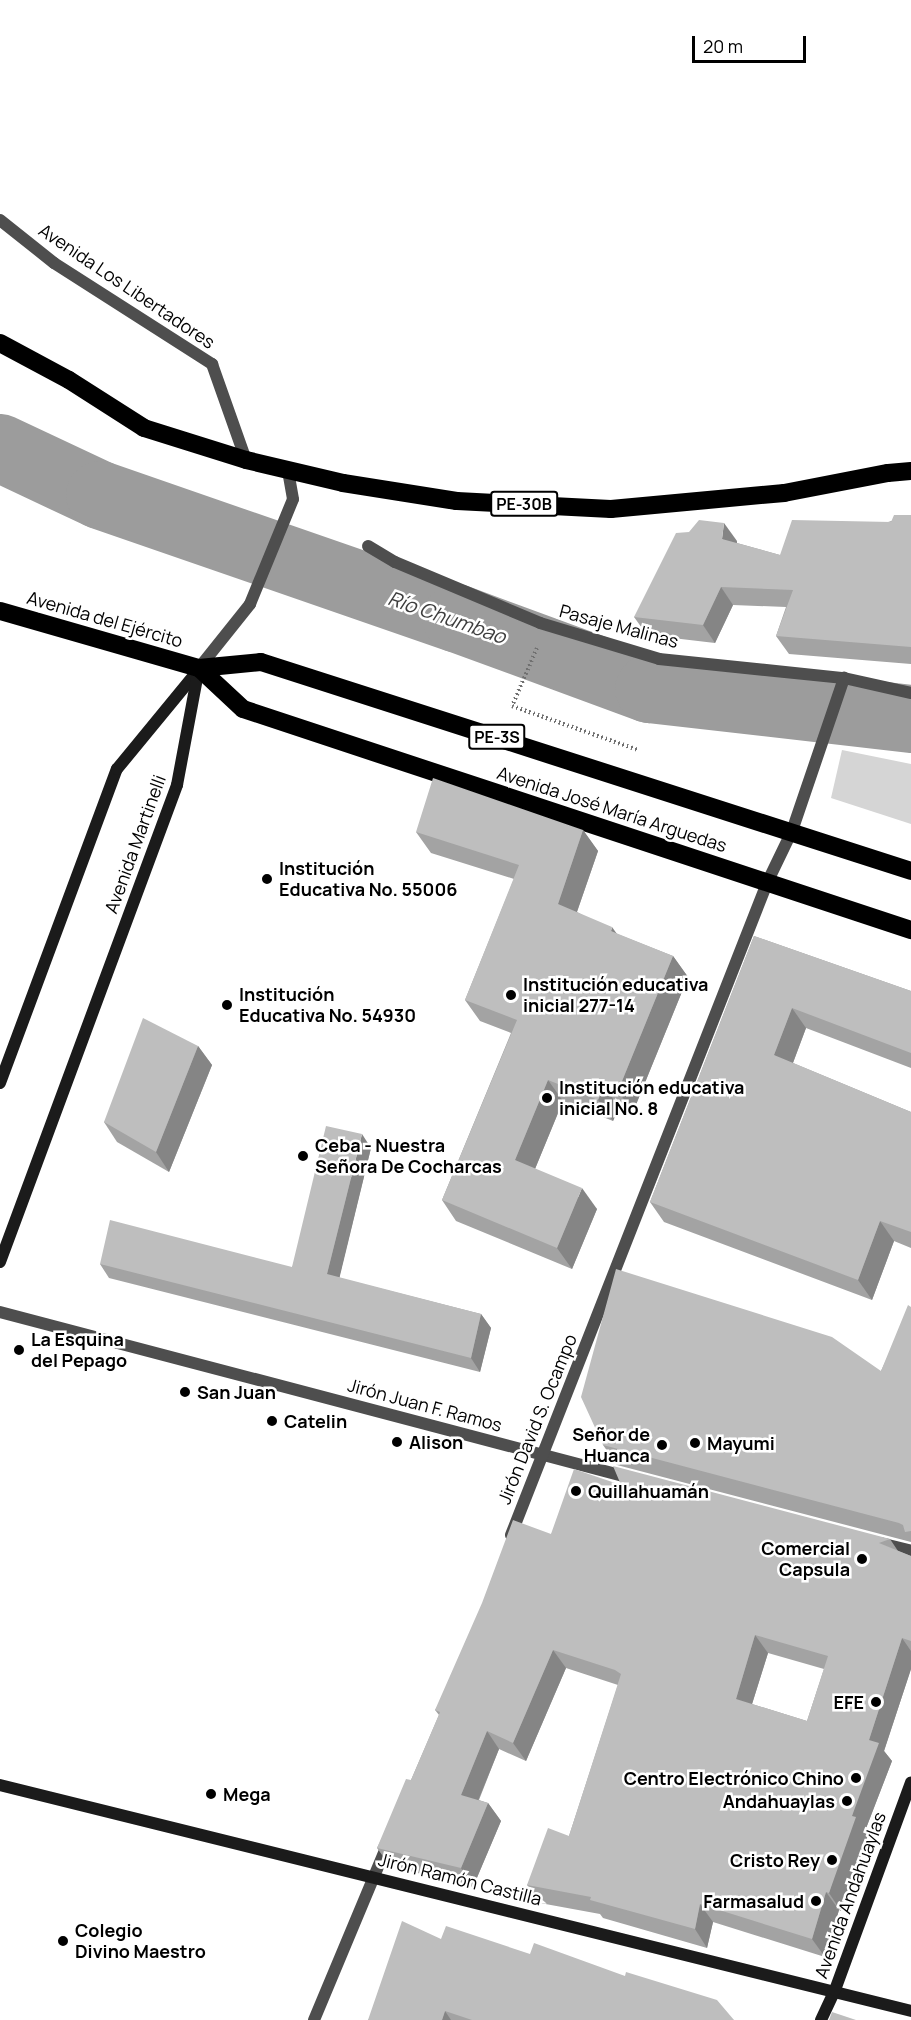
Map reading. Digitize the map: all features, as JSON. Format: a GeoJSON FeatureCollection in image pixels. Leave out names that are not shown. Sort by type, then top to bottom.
{"type":"FeatureCollection","features":[{"type":"Feature","properties":{"kind":"highway","name":"PE-30B"},"geometry":{"type":"LineString","coordinates":[[0,343],[69,380],[144,428],[246,460],[343,483],[457,501],[610,509],[784,493],[888,473],[911,471]]}},
{"type":"Feature","properties":{"kind":"highway","name":"Avenida del Ejército"},"geometry":{"type":"LineString","coordinates":[[0,610],[199,668]]}},
{"type":"Feature","properties":{"kind":"highway","name":"Avenida José María Arguedas"},"geometry":{"type":"LineString","coordinates":[[199,668],[261,662],[911,871]]}},
{"type":"Feature","properties":{"kind":"highway","name":"Avenida José María Arguedas"},"geometry":{"type":"LineString","coordinates":[[199,668],[243,709],[911,930]]}},
{"type":"Feature","properties":{"kind":"street","name":"Avenida Los Libertadores"},"geometry":{"type":"LineString","coordinates":[[0,220],[54,264],[212,364],[246,460]]}},
{"type":"Feature","properties":{"kind":"street"},"geometry":{"type":"LineString","coordinates":[[199,668],[250,604],[293,499],[288,470]]}},
{"type":"Feature","properties":{"kind":"street","name":"Pasaje Malinas"},"geometry":{"type":"LineString","coordinates":[[368,546],[395,562],[540,623],[659,659],[911,693]]}},
{"type":"Feature","properties":{"kind":"street","name":"Avenida Martinelli"},"geometry":{"type":"LineString","coordinates":[[0,1083],[117,770],[199,668]]}},
{"type":"Feature","properties":{"kind":"street","name":"Avenida Martinelli"},"geometry":{"type":"LineString","coordinates":[[0,1262],[177,785],[199,668]]}},
{"type":"Feature","properties":{"kind":"street","name":"Jirón David S. Ocampo"},"geometry":{"type":"LineString","coordinates":[[508,1544],[767,883],[792,831],[842,683]]}},
{"type":"Feature","properties":{"kind":"street","name":"Jirón Juan F. Ramos"},"geometry":{"type":"LineString","coordinates":[[0,1312],[646,1482]]}},
{"type":"Feature","properties":{"kind":"street"},"geometry":{"type":"LineString","coordinates":[[865,1539],[911,1551]]}},
{"type":"Feature","properties":{"kind":"street","name":"Avenida Andahuaylas"},"geometry":{"type":"LineString","coordinates":[[821,2020],[835,1990],[911,1782]]}},
{"type":"Feature","properties":{"kind":"street","name":"Jirón Ramón Castilla"},"geometry":{"type":"LineString","coordinates":[[0,1785],[911,2010]]}},
{"type":"Feature","properties":{"kind":"street"},"geometry":{"type":"LineString","coordinates":[[314,2020],[393,1833]]}},
{"type":"Feature","properties":{"kind":"path"},"geometry":{"type":"LineString","coordinates":[[517,695],[538,646]]}},
{"type":"Feature","properties":{"kind":"shaded area"},"geometry":{"type":"Polygon","coordinates":[[[842,750],[911,764],[911,824],[831,798],[842,750]]]}},
{"type":"Feature","properties":{"kind":"building"},"geometry":{"type":"Polygon","coordinates":[[[894,515],[911,515],[911,647],[776,636],[793,590],[721,587],[703,625],[634,617],[676,533],[689,532],[699,520],[724,523],[722,539],[780,555],[792,520],[891,522],[894,515]]]}},
{"type":"Feature","properties":{"kind":"building"},"geometry":{"type":"Polygon","coordinates":[[[433,778],[583,830],[558,904],[612,927],[611,931],[673,956],[618,1091],[604,1086],[598,1100],[548,1080],[515,1160],[582,1188],[557,1248],[442,1200],[517,1020],[465,1000],[519,865],[416,832],[433,778]]]}},
{"type":"Feature","properties":{"kind":"building"},"geometry":{"type":"Polygon","coordinates":[[[754,936],[911,991],[911,1053],[792,1008],[774,1055],[911,1112],[911,1232],[880,1221],[858,1280],[650,1202],[754,936]]]}},
{"type":"Feature","properties":{"kind":"building"},"geometry":{"type":"Polygon","coordinates":[[[143,1018],[198,1046],[156,1152],[104,1122],[143,1018]]]}},
{"type":"Feature","properties":{"kind":"building"},"geometry":{"type":"Polygon","coordinates":[[[326,1126],[362,1134],[327,1274],[481,1314],[471,1358],[100,1264],[110,1220],[292,1267],[326,1126]]]}},
{"type":"Feature","properties":{"kind":"building"},"geometry":{"type":"Polygon","coordinates":[[[616,1269],[832,1337],[881,1371],[908,1305],[911,1307],[911,1531],[905,1532],[903,1525],[899,1523],[603,1445],[581,1397],[616,1269]]]}},
{"type":"Feature","properties":{"kind":"building"},"geometry":{"type":"Polygon","coordinates":[[[613,1466],[890,1539],[879,1543],[911,1556],[911,1641],[902,1638],[869,1740],[879,1743],[852,1816],[856,1817],[829,1893],[826,1892],[812,1939],[700,1904],[695,1929],[590,1900],[591,1897],[527,1885],[548,1828],[569,1836],[621,1674],[553,1650],[513,1743],[487,1731],[461,1795],[488,1803],[461,1868],[377,1848],[406,1779],[411,1780],[440,1712],[435,1710],[482,1603],[513,1520],[551,1534],[574,1469],[621,1485],[613,1466]],[[755,1635],[736,1699],[807,1721],[828,1656],[755,1635]]]}},
{"type":"Feature","properties":{"kind":"building"},"geometry":{"type":"Polygon","coordinates":[[[402,1921],[441,1939],[446,1926],[530,1954],[534,1943],[625,1976],[626,1972],[717,2000],[734,2020],[472,2020],[445,2011],[442,2020],[368,2020],[402,1921]]]}},
{"type":"Feature","properties":{"kind":"building"},"geometry":{"type":"Polygon","coordinates":[[[832,2012],[856,2020],[829,2020],[832,2012]]]}},
{"type":"Feature","properties":{"kind":"waterway","name":"Río Chumbao"},"geometry":{"type":"LineString","coordinates":[[0,448],[100,495],[456,618],[649,689],[911,719]]}},
{"type":"Feature","properties":{"kind":"place","name":"Institución Educativa No. 55006"},"geometry":{"type":"Point","coordinates":[267,879]}},
{"type":"Feature","properties":{"kind":"place","name":"Institución educativa inicial 277-14"},"geometry":{"type":"Point","coordinates":[511,995]}},
{"type":"Feature","properties":{"kind":"place","name":"Institución Educativa No. 54930"},"geometry":{"type":"Point","coordinates":[227,1005]}},
{"type":"Feature","properties":{"kind":"place","name":"Institución educativa inicial No. 8"},"geometry":{"type":"Point","coordinates":[547,1098]}},
{"type":"Feature","properties":{"kind":"place","name":"Ceba - Nuestra Señora De Cocharcas"},"geometry":{"type":"Point","coordinates":[303,1156]}},
{"type":"Feature","properties":{"kind":"place","name":"La Esquina del Pepago"},"geometry":{"type":"Point","coordinates":[19,1350]}},
{"type":"Feature","properties":{"kind":"place","name":"San Juan"},"geometry":{"type":"Point","coordinates":[185,1392]}},
{"type":"Feature","properties":{"kind":"place","name":"Catelin"},"geometry":{"type":"Point","coordinates":[272,1421]}},
{"type":"Feature","properties":{"kind":"place","name":"Alison"},"geometry":{"type":"Point","coordinates":[397,1442]}},
{"type":"Feature","properties":{"kind":"place","name":"Mayumi"},"geometry":{"type":"Point","coordinates":[695,1443]}},
{"type":"Feature","properties":{"kind":"place","name":"Señor de Huanca"},"geometry":{"type":"Point","coordinates":[662,1445]}},
{"type":"Feature","properties":{"kind":"place","name":"Quillahuamán"},"geometry":{"type":"Point","coordinates":[576,1491]}},
{"type":"Feature","properties":{"kind":"place","name":"Comercial Capsula"},"geometry":{"type":"Point","coordinates":[862,1559]}},
{"type":"Feature","properties":{"kind":"place","name":"EFE"},"geometry":{"type":"Point","coordinates":[876,1702]}},
{"type":"Feature","properties":{"kind":"place","name":"Centro Electrónico Chino"},"geometry":{"type":"Point","coordinates":[856,1778]}},
{"type":"Feature","properties":{"kind":"place","name":"Mega"},"geometry":{"type":"Point","coordinates":[211,1794]}},
{"type":"Feature","properties":{"kind":"place","name":"Andahuaylas"},"geometry":{"type":"Point","coordinates":[847,1801]}},
{"type":"Feature","properties":{"kind":"place","name":"Cristo Rey"},"geometry":{"type":"Point","coordinates":[832,1860]}},
{"type":"Feature","properties":{"kind":"place","name":"Farmasalud"},"geometry":{"type":"Point","coordinates":[816,1901]}},
{"type":"Feature","properties":{"kind":"place","name":"Colegio Divino Maestro"},"geometry":{"type":"Point","coordinates":[63,1941]}}]}
